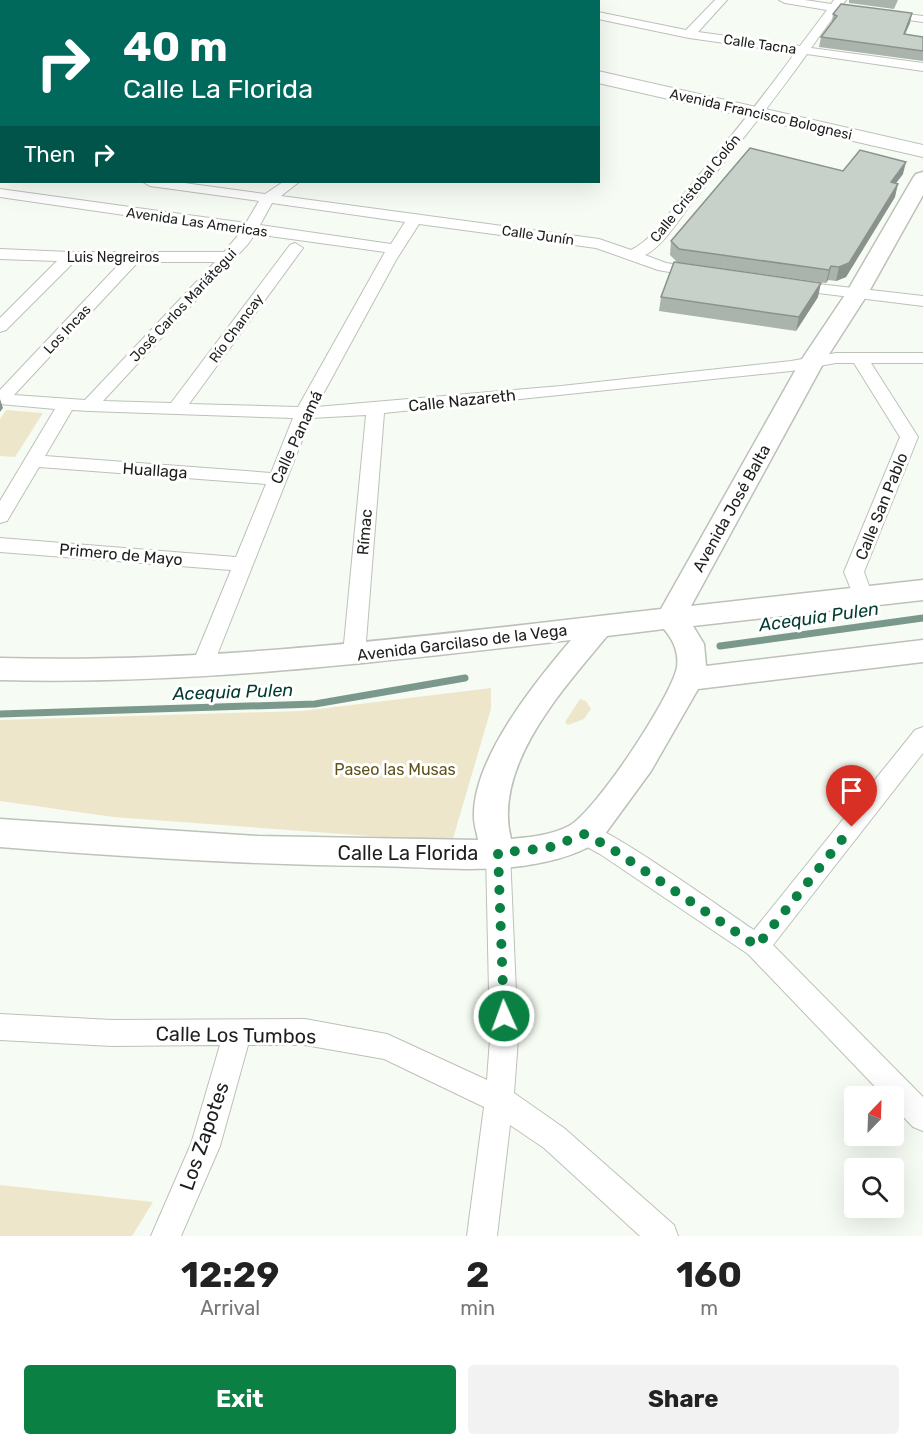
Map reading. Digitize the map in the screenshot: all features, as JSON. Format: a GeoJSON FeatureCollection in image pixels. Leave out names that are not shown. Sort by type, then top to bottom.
{"type":"FeatureCollection","features":[{"type":"Feature","properties":{"kind":"main road","name":"Avenida Francisco Bolognesi"},"geometry":{"type":"LineString","coordinates":[[600,71],[923,151]]}},
{"type":"Feature","properties":{"kind":"main road","name":"Avenida Francisco Bolognesi"},"geometry":{"type":"LineString","coordinates":[[600,77],[923,142]]}},
{"type":"Feature","properties":{"kind":"street"},"geometry":{"type":"LineString","coordinates":[[689,34],[721,0]]}},
{"type":"Feature","properties":{"kind":"street"},"geometry":{"type":"LineString","coordinates":[[785,0],[837,4],[861,12],[923,20]]}},
{"type":"Feature","properties":{"kind":"street","name":"Calle Cristobal Colón"},"geometry":{"type":"LineString","coordinates":[[631,256],[646,248],[759,110],[837,4]]}},
{"type":"Feature","properties":{"kind":"street","name":"Calle Tacna"},"geometry":{"type":"LineString","coordinates":[[600,15],[689,34],[923,67]]}},
{"type":"Feature","properties":{"kind":"street","name":"Avenida José Balta"},"geometry":{"type":"LineString","coordinates":[[670,618],[812,362],[856,295],[923,178]]}},
{"type":"Feature","properties":{"kind":"street","name":"Calle Junín"},"geometry":{"type":"LineString","coordinates":[[157,183],[599,244],[663,267],[710,274]]}},
{"type":"Feature","properties":{"kind":"street"},"geometry":{"type":"LineString","coordinates":[[268,198],[290,183]]}},
{"type":"Feature","properties":{"kind":"street","name":"Avenida Las Americas"},"geometry":{"type":"LineString","coordinates":[[0,193],[247,235],[295,248],[391,254]]}},
{"type":"Feature","properties":{"kind":"street","name":"José Carlos Mariátegui"},"geometry":{"type":"LineString","coordinates":[[89,406],[247,235],[268,198]]}},
{"type":"Feature","properties":{"kind":"street","name":"Avenida Las Americas"},"geometry":{"type":"LineString","coordinates":[[0,205],[247,235],[350,243],[391,254]]}},
{"type":"Feature","properties":{"kind":"street"},"geometry":{"type":"LineString","coordinates":[[350,243],[370,213]]}},
{"type":"Feature","properties":{"kind":"street","name":"Calle Panamá"},"geometry":{"type":"LineString","coordinates":[[202,668],[276,478],[304,413],[391,254],[414,219]]}},
{"type":"Feature","properties":{"kind":"street","name":"Río Chancay"},"geometry":{"type":"LineString","coordinates":[[177,409],[295,248]]}},
{"type":"Feature","properties":{"kind":"street","name":"Luis Negreiros"},"geometry":{"type":"LineString","coordinates":[[0,254],[133,258],[227,257]]}},
{"type":"Feature","properties":{"kind":"street"},"geometry":{"type":"LineString","coordinates":[[0,327],[70,257]]}},
{"type":"Feature","properties":{"kind":"street","name":"Los Incas"},"geometry":{"type":"LineString","coordinates":[[1,399],[133,258]]}},
{"type":"Feature","properties":{"kind":"street"},"geometry":{"type":"LineString","coordinates":[[780,284],[856,295],[923,301]]}},
{"type":"Feature","properties":{"kind":"street","name":"Calle Nazareth"},"geometry":{"type":"LineString","coordinates":[[1,399],[66,405],[304,413],[375,409],[584,388],[859,357],[923,358]]}},
{"type":"Feature","properties":{"kind":"street","name":"Calle San Pablo"},"geometry":{"type":"LineString","coordinates":[[859,357],[915,429],[909,437],[854,572],[863,597]]}},
{"type":"Feature","properties":{"kind":"street"},"geometry":{"type":"LineString","coordinates":[[0,517],[66,405]]}},
{"type":"Feature","properties":{"kind":"street","name":"Rímac"},"geometry":{"type":"LineString","coordinates":[[354,654],[375,409]]}},
{"type":"Feature","properties":{"kind":"street","name":"Huallaga"},"geometry":{"type":"LineString","coordinates":[[33,460],[276,478]]}},
{"type":"Feature","properties":{"kind":"street","name":"Primero de Mayo"},"geometry":{"type":"LineString","coordinates":[[0,545],[242,564]]}},
{"type":"Feature","properties":{"kind":"street","name":"Avenida Garcilaso de la Vega"},"geometry":{"type":"LineString","coordinates":[[0,669],[77,671],[202,668],[354,654],[923,590]]}},
{"type":"Feature","properties":{"kind":"street"},"geometry":{"type":"LineString","coordinates":[[670,618],[684,631],[692,647],[694,656],[688,679],[662,728],[634,771],[585,834],[609,847],[757,946],[923,1117]]}},
{"type":"Feature","properties":{"kind":"street"},"geometry":{"type":"LineString","coordinates":[[482,1236],[500,1100],[504,1039],[498,853],[490,817],[493,789],[506,758],[547,691],[599,626]]}},
{"type":"Feature","properties":{"kind":"street"},"geometry":{"type":"LineString","coordinates":[[688,679],[923,651]]}},
{"type":"Feature","properties":{"kind":"street"},"geometry":{"type":"LineString","coordinates":[[757,946],[923,736]]}},
{"type":"Feature","properties":{"kind":"street","name":"Calle La Florida"},"geometry":{"type":"LineString","coordinates":[[0,833],[142,846],[285,852],[498,853],[548,848],[585,834]]}},
{"type":"Feature","properties":{"kind":"street","name":"Calle Los Tumbos"},"geometry":{"type":"LineString","coordinates":[[0,1027],[112,1033],[305,1032],[387,1047],[500,1100],[554,1138],[663,1236]]}},
{"type":"Feature","properties":{"kind":"street","name":"Los Zapotes"},"geometry":{"type":"LineString","coordinates":[[166,1236],[205,1146],[237,1034]]}},
{"type":"Feature","properties":{"kind":"green space"},"geometry":{"type":"Polygon","coordinates":[[[6,410],[43,413],[15,457],[0,456],[0,419],[6,410]]]}},
{"type":"Feature","properties":{"kind":"green space","name":"Paseo las Musas"},"geometry":{"type":"Polygon","coordinates":[[[491,688],[491,709],[452,842],[113,817],[0,801],[0,720],[302,711],[491,688]]]}},
{"type":"Feature","properties":{"kind":"green space"},"geometry":{"type":"Polygon","coordinates":[[[580,699],[586,701],[591,709],[584,719],[568,725],[565,722],[580,699]]]}},
{"type":"Feature","properties":{"kind":"green space"},"geometry":{"type":"Polygon","coordinates":[[[0,1185],[153,1202],[132,1236],[0,1236],[0,1185]]]}},
{"type":"Feature","properties":{"kind":"building"},"geometry":{"type":"Polygon","coordinates":[[[841,4],[912,13],[904,34],[923,37],[923,51],[821,37],[837,16],[833,14],[841,4]]]}},
{"type":"Feature","properties":{"kind":"building"},"geometry":{"type":"Polygon","coordinates":[[[750,148],[843,171],[860,150],[906,162],[891,182],[898,184],[849,263],[839,267],[831,266],[829,270],[679,249],[671,241],[750,148]]]}},
{"type":"Feature","properties":{"kind":"building"},"geometry":{"type":"Polygon","coordinates":[[[674,262],[821,283],[799,317],[661,297],[674,262]]]}},
{"type":"Feature","properties":{"kind":"waterway","name":"Acequia Pulen"},"geometry":{"type":"LineString","coordinates":[[720,646],[923,618]]}},
{"type":"Feature","properties":{"kind":"waterway","name":"Acequia Pulen"},"geometry":{"type":"LineString","coordinates":[[0,714],[315,704],[465,678]]}},
{"type":"Feature","properties":{"kind":"route"},"geometry":{"type":"LineString","coordinates":[[504,1016],[498,853],[548,848],[585,834],[609,847],[757,946],[852,827]]}}]}
